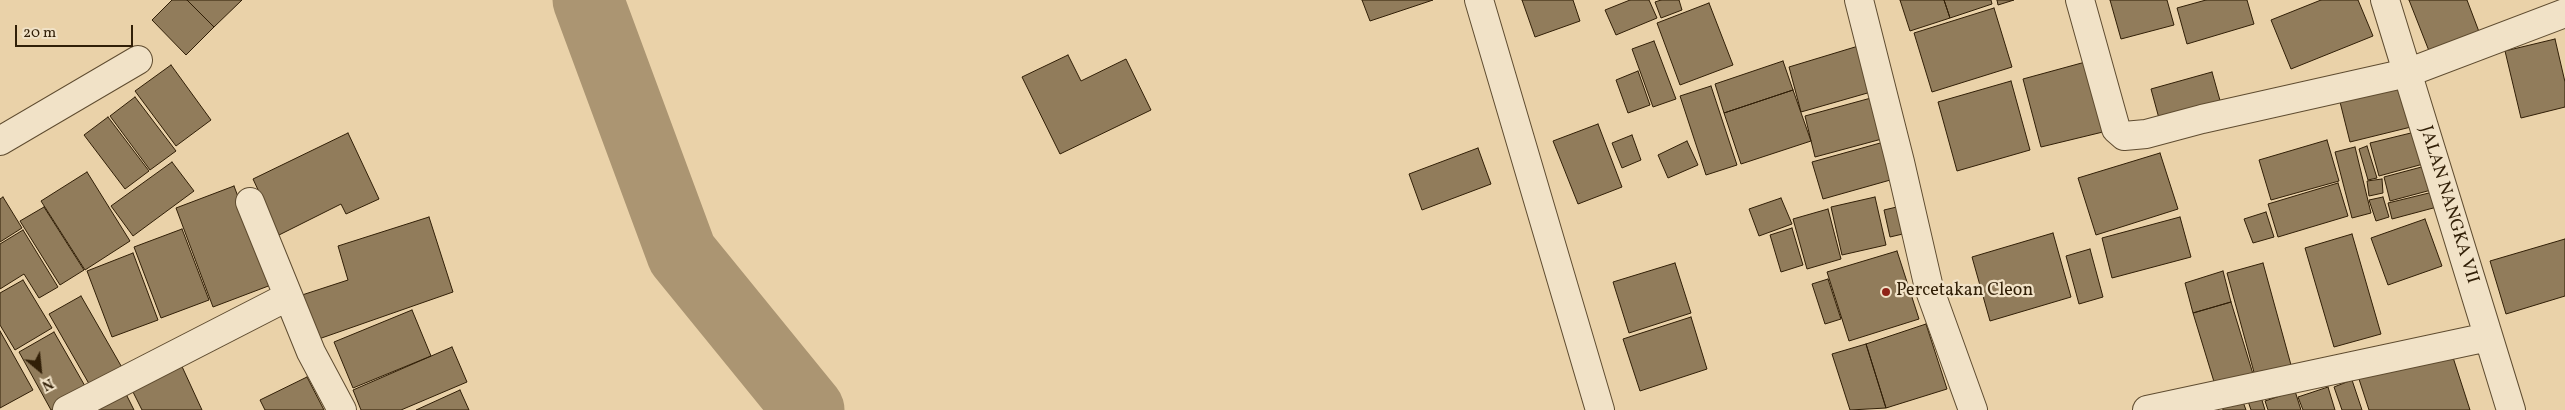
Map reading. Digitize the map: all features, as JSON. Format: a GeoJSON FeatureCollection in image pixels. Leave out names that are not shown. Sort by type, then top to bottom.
{"type":"FeatureCollection","features":[{"type":"Feature","properties":{"kind":"street"},"geometry":{"type":"LineString","coordinates":[[1479,0],[1600,410]]}},
{"type":"Feature","properties":{"kind":"street"},"geometry":{"type":"LineString","coordinates":[[1859,0],[1900,162],[1929,288],[1973,410]]}},
{"type":"Feature","properties":{"kind":"street"},"geometry":{"type":"LineString","coordinates":[[2080,0],[2116,129],[2124,136],[2146,134],[2202,119],[2407,73],[2565,13]]}},
{"type":"Feature","properties":{"kind":"street","name":"JALAN NANGKA VII"},"geometry":{"type":"LineString","coordinates":[[2385,0],[2511,410]]}},
{"type":"Feature","properties":{"kind":"street"},"geometry":{"type":"LineString","coordinates":[[0,141],[138,60]]}},
{"type":"Feature","properties":{"kind":"street"},"geometry":{"type":"LineString","coordinates":[[250,202],[287,297],[311,352],[342,410]]}},
{"type":"Feature","properties":{"kind":"street"},"geometry":{"type":"LineString","coordinates":[[67,410],[287,297]]}},
{"type":"Feature","properties":{"kind":"street"},"geometry":{"type":"LineString","coordinates":[[2147,410],[2488,336]]}},
{"type":"Feature","properties":{"kind":"building"},"geometry":{"type":"Polygon","coordinates":[[[172,0],[187,0],[214,27],[186,55],[152,20],[172,0]]]}},
{"type":"Feature","properties":{"kind":"building"},"geometry":{"type":"Polygon","coordinates":[[[187,0],[242,0],[214,27],[187,0]]]}},
{"type":"Feature","properties":{"kind":"building"},"geometry":{"type":"Polygon","coordinates":[[[1362,0],[1433,0],[1370,21],[1362,0]]]}},
{"type":"Feature","properties":{"kind":"building"},"geometry":{"type":"Polygon","coordinates":[[[1522,0],[1573,0],[1580,21],[1535,37],[1522,0]]]}},
{"type":"Feature","properties":{"kind":"building"},"geometry":{"type":"Polygon","coordinates":[[[1630,0],[1649,0],[1657,18],[1616,35],[1605,10],[1630,0]]]}},
{"type":"Feature","properties":{"kind":"building"},"geometry":{"type":"Polygon","coordinates":[[[1679,0],[1682,10],[1661,18],[1655,2],[1679,0]]]}},
{"type":"Feature","properties":{"kind":"building"},"geometry":{"type":"Polygon","coordinates":[[[1900,0],[1944,0],[1950,18],[1910,31],[1900,0]]]}},
{"type":"Feature","properties":{"kind":"building"},"geometry":{"type":"Polygon","coordinates":[[[1944,0],[1991,0],[1992,4],[1950,18],[1944,0]]]}},
{"type":"Feature","properties":{"kind":"building"},"geometry":{"type":"Polygon","coordinates":[[[1997,0],[2014,0],[1998,5],[1997,0]]]}},
{"type":"Feature","properties":{"kind":"building"},"geometry":{"type":"Polygon","coordinates":[[[2110,0],[2167,0],[2174,25],[2121,39],[2110,0]]]}},
{"type":"Feature","properties":{"kind":"building"},"geometry":{"type":"Polygon","coordinates":[[[2206,0],[2247,0],[2254,24],[2187,44],[2177,8],[2206,0]]]}},
{"type":"Feature","properties":{"kind":"building"},"geometry":{"type":"Polygon","coordinates":[[[2321,0],[2358,0],[2373,36],[2291,69],[2271,20],[2321,0]]]}},
{"type":"Feature","properties":{"kind":"building"},"geometry":{"type":"Polygon","coordinates":[[[2409,0],[2467,0],[2481,37],[2431,56],[2409,0]]]}},
{"type":"Feature","properties":{"kind":"building"},"geometry":{"type":"Polygon","coordinates":[[[1709,3],[1733,65],[1680,85],[1657,23],[1709,3]]]}},
{"type":"Feature","properties":{"kind":"building"},"geometry":{"type":"Polygon","coordinates":[[[1994,8],[2012,67],[1932,92],[1914,33],[1994,8]]]}},
{"type":"Feature","properties":{"kind":"building"},"geometry":{"type":"Polygon","coordinates":[[[2555,39],[2565,82],[2565,107],[2521,118],[2505,51],[2555,39]]]}},
{"type":"Feature","properties":{"kind":"building"},"geometry":{"type":"Polygon","coordinates":[[[1654,41],[1676,99],[1653,107],[1632,49],[1654,41]]]}},
{"type":"Feature","properties":{"kind":"building"},"geometry":{"type":"Polygon","coordinates":[[[1865,44],[1878,90],[1801,112],[1789,67],[1865,44]]]}},
{"type":"Feature","properties":{"kind":"building"},"geometry":{"type":"Polygon","coordinates":[[[1068,55],[1081,81],[1126,59],[1151,110],[1060,154],[1022,77],[1068,55]]]}},
{"type":"Feature","properties":{"kind":"building"},"geometry":{"type":"Polygon","coordinates":[[[1783,61],[1793,90],[1724,113],[1715,84],[1783,61]]]}},
{"type":"Feature","properties":{"kind":"building"},"geometry":{"type":"Polygon","coordinates":[[[2089,61],[2107,131],[2041,147],[2023,79],[2089,61]]]}},
{"type":"Feature","properties":{"kind":"building"},"geometry":{"type":"Polygon","coordinates":[[[171,65],[211,120],[176,146],[135,91],[171,65]]]}},
{"type":"Feature","properties":{"kind":"building"},"geometry":{"type":"Polygon","coordinates":[[[1638,71],[1650,105],[1628,113],[1616,80],[1638,71]]]}},
{"type":"Feature","properties":{"kind":"building"},"geometry":{"type":"Polygon","coordinates":[[[2212,72],[2221,104],[2160,122],[2151,89],[2212,72]]]}},
{"type":"Feature","properties":{"kind":"building"},"geometry":{"type":"Polygon","coordinates":[[[2011,81],[2030,150],[1957,171],[1938,102],[2011,81]]]}},
{"type":"Feature","properties":{"kind":"building"},"geometry":{"type":"Polygon","coordinates":[[[2404,81],[2415,126],[2350,142],[2339,98],[2404,81]]]}},
{"type":"Feature","properties":{"kind":"building"},"geometry":{"type":"Polygon","coordinates":[[[1711,86],[1737,165],[1706,175],[1680,96],[1711,86]]]}},
{"type":"Feature","properties":{"kind":"building"},"geometry":{"type":"Polygon","coordinates":[[[1793,90],[1811,141],[1741,164],[1724,113],[1793,90]]]}},
{"type":"Feature","properties":{"kind":"building"},"geometry":{"type":"Polygon","coordinates":[[[1882,95],[1893,136],[1815,157],[1805,116],[1882,95]]]}},
{"type":"Feature","properties":{"kind":"building"},"geometry":{"type":"Polygon","coordinates":[[[135,97],[176,151],[150,170],[110,116],[135,97]]]}},
{"type":"Feature","properties":{"kind":"building"},"geometry":{"type":"Polygon","coordinates":[[[108,117],[149,171],[125,189],[84,135],[108,117]]]}},
{"type":"Feature","properties":{"kind":"building"},"geometry":{"type":"Polygon","coordinates":[[[1598,124],[1622,187],[1578,204],[1553,141],[1598,124]]]}},
{"type":"Feature","properties":{"kind":"building"},"geometry":{"type":"Polygon","coordinates":[[[2419,131],[2427,163],[2379,176],[2370,143],[2419,131]]]}},
{"type":"Feature","properties":{"kind":"building"},"geometry":{"type":"Polygon","coordinates":[[[348,133],[379,199],[346,214],[341,204],[279,235],[253,179],[348,133]]]}},
{"type":"Feature","properties":{"kind":"building"},"geometry":{"type":"Polygon","coordinates":[[[1632,135],[1641,160],[1622,168],[1612,143],[1632,135]]]}},
{"type":"Feature","properties":{"kind":"building"},"geometry":{"type":"Polygon","coordinates":[[[1891,140],[1901,177],[1823,199],[1812,162],[1891,140]]]}},
{"type":"Feature","properties":{"kind":"building"},"geometry":{"type":"Polygon","coordinates":[[[2327,140],[2339,181],[2271,200],[2259,160],[2327,140]]]}},
{"type":"Feature","properties":{"kind":"building"},"geometry":{"type":"Polygon","coordinates":[[[1687,141],[1698,165],[1668,178],[1658,155],[1687,141]]]}},
{"type":"Feature","properties":{"kind":"building"},"geometry":{"type":"Polygon","coordinates":[[[2367,146],[2377,178],[2368,180],[2359,149],[2367,146]]]}},
{"type":"Feature","properties":{"kind":"building"},"geometry":{"type":"Polygon","coordinates":[[[2355,147],[2371,213],[2352,218],[2335,152],[2355,147]]]}},
{"type":"Feature","properties":{"kind":"building"},"geometry":{"type":"Polygon","coordinates":[[[1478,148],[1491,184],[1422,210],[1409,174],[1478,148]]]}},
{"type":"Feature","properties":{"kind":"building"},"geometry":{"type":"Polygon","coordinates":[[[2160,153],[2178,209],[2096,235],[2078,178],[2160,153]]]}},
{"type":"Feature","properties":{"kind":"building"},"geometry":{"type":"Polygon","coordinates":[[[172,162],[194,191],[133,236],[111,206],[172,162]]]}},
{"type":"Feature","properties":{"kind":"building"},"geometry":{"type":"Polygon","coordinates":[[[2429,165],[2435,189],[2390,201],[2384,177],[2429,165]]]}},
{"type":"Feature","properties":{"kind":"building"},"geometry":{"type":"Polygon","coordinates":[[[87,172],[130,241],[85,270],[41,201],[87,172]]]}},
{"type":"Feature","properties":{"kind":"building"},"geometry":{"type":"Polygon","coordinates":[[[2382,179],[2383,193],[2369,196],[2367,181],[2382,179]]]}},
{"type":"Feature","properties":{"kind":"building"},"geometry":{"type":"Polygon","coordinates":[[[2338,183],[2348,216],[2278,237],[2268,204],[2338,183]]]}},
{"type":"Feature","properties":{"kind":"building"},"geometry":{"type":"Polygon","coordinates":[[[234,186],[271,285],[213,307],[176,208],[234,186]]]}},
{"type":"Feature","properties":{"kind":"building"},"geometry":{"type":"Polygon","coordinates":[[[2433,192],[2437,207],[2392,219],[2388,203],[2433,192]]]}},
{"type":"Feature","properties":{"kind":"building"},"geometry":{"type":"Polygon","coordinates":[[[3,197],[22,228],[0,242],[0,199],[3,197]]]}},
{"type":"Feature","properties":{"kind":"building"},"geometry":{"type":"Polygon","coordinates":[[[1875,197],[1886,245],[1842,255],[1831,207],[1875,197]]]}},
{"type":"Feature","properties":{"kind":"building"},"geometry":{"type":"Polygon","coordinates":[[[2383,197],[2389,217],[2376,221],[2369,200],[2383,197]]]}},
{"type":"Feature","properties":{"kind":"building"},"geometry":{"type":"Polygon","coordinates":[[[1781,198],[1792,224],[1759,236],[1749,209],[1781,198]]]}},
{"type":"Feature","properties":{"kind":"building"},"geometry":{"type":"Polygon","coordinates":[[[1901,206],[1907,233],[1890,237],[1884,210],[1901,206]]]}},
{"type":"Feature","properties":{"kind":"building"},"geometry":{"type":"Polygon","coordinates":[[[44,207],[84,270],[60,285],[20,221],[44,207]]]}},
{"type":"Feature","properties":{"kind":"building"},"geometry":{"type":"Polygon","coordinates":[[[1828,209],[1841,259],[1807,269],[1793,219],[1828,209]]]}},
{"type":"Feature","properties":{"kind":"building"},"geometry":{"type":"Polygon","coordinates":[[[2266,212],[2274,237],[2253,243],[2244,219],[2266,212]]]}},
{"type":"Feature","properties":{"kind":"building"},"geometry":{"type":"Polygon","coordinates":[[[429,217],[453,292],[313,341],[299,296],[348,280],[338,246],[429,217]]]}},
{"type":"Feature","properties":{"kind":"building"},"geometry":{"type":"Polygon","coordinates":[[[2180,217],[2191,257],[2112,278],[2102,238],[2180,217]]]}},
{"type":"Feature","properties":{"kind":"building"},"geometry":{"type":"Polygon","coordinates":[[[2425,219],[2442,266],[2388,285],[2371,238],[2425,219]]]}},
{"type":"Feature","properties":{"kind":"building"},"geometry":{"type":"Polygon","coordinates":[[[1792,228],[1803,265],[1781,272],[1770,235],[1792,228]]]}},
{"type":"Feature","properties":{"kind":"building"},"geometry":{"type":"Polygon","coordinates":[[[182,229],[209,300],[161,318],[134,247],[182,229]]]}},
{"type":"Feature","properties":{"kind":"building"},"geometry":{"type":"Polygon","coordinates":[[[23,230],[58,287],[39,298],[24,274],[0,289],[0,244],[23,230]]]}},
{"type":"Feature","properties":{"kind":"building"},"geometry":{"type":"Polygon","coordinates":[[[2053,233],[2071,297],[1990,321],[1972,257],[2053,233]]]}},
{"type":"Feature","properties":{"kind":"building"},"geometry":{"type":"Polygon","coordinates":[[[2352,234],[2381,334],[2334,347],[2305,248],[2352,234]]]}},
{"type":"Feature","properties":{"kind":"building"},"geometry":{"type":"Polygon","coordinates":[[[2565,239],[2565,296],[2506,314],[2490,261],[2565,239]]]}},
{"type":"Feature","properties":{"kind":"building"},"geometry":{"type":"Polygon","coordinates":[[[2090,249],[2103,297],[2079,304],[2066,256],[2090,249]]]}},
{"type":"Feature","properties":{"kind":"building"},"geometry":{"type":"Polygon","coordinates":[[[1897,251],[1919,319],[1849,341],[1827,272],[1897,251]]]}},
{"type":"Feature","properties":{"kind":"building"},"geometry":{"type":"Polygon","coordinates":[[[133,253],[158,320],[112,337],[87,271],[133,253]]]}},
{"type":"Feature","properties":{"kind":"building"},"geometry":{"type":"Polygon","coordinates":[[[1675,263],[1691,313],[1629,333],[1613,282],[1675,263]]]}},
{"type":"Feature","properties":{"kind":"building"},"geometry":{"type":"Polygon","coordinates":[[[2263,263],[2291,365],[2255,376],[2227,273],[2263,263]]]}},
{"type":"Feature","properties":{"kind":"building"},"geometry":{"type":"Polygon","coordinates":[[[2223,271],[2231,302],[2193,313],[2185,283],[2223,271]]]}},
{"type":"Feature","properties":{"kind":"building"},"geometry":{"type":"Polygon","coordinates":[[[1828,279],[1841,319],[1825,324],[1812,284],[1828,279]]]}},
{"type":"Feature","properties":{"kind":"building"},"geometry":{"type":"Polygon","coordinates":[[[23,280],[52,328],[15,350],[0,325],[0,293],[23,280]]]}},
{"type":"Feature","properties":{"kind":"building"},"geometry":{"type":"Polygon","coordinates":[[[81,296],[124,371],[92,389],[49,314],[81,296]]]}},
{"type":"Feature","properties":{"kind":"building"},"geometry":{"type":"Polygon","coordinates":[[[2231,302],[2253,374],[2215,385],[2193,313],[2231,302]]]}},
{"type":"Feature","properties":{"kind":"building"},"geometry":{"type":"Polygon","coordinates":[[[412,310],[431,356],[353,388],[334,342],[412,310]]]}},
{"type":"Feature","properties":{"kind":"building"},"geometry":{"type":"Polygon","coordinates":[[[1691,317],[1707,369],[1640,391],[1623,339],[1691,317]]]}},
{"type":"Feature","properties":{"kind":"building"},"geometry":{"type":"Polygon","coordinates":[[[1926,324],[1947,389],[1886,408],[1866,344],[1926,324]]]}},
{"type":"Feature","properties":{"kind":"building"},"geometry":{"type":"Polygon","coordinates":[[[0,331],[33,390],[0,408],[0,331]]]}},
{"type":"Feature","properties":{"kind":"building"},"geometry":{"type":"Polygon","coordinates":[[[54,332],[89,393],[59,410],[51,410],[19,352],[54,332]]]}},
{"type":"Feature","properties":{"kind":"building"},"geometry":{"type":"Polygon","coordinates":[[[1866,344],[1886,408],[1850,410],[1832,354],[1866,344]]]}},
{"type":"Feature","properties":{"kind":"building"},"geometry":{"type":"Polygon","coordinates":[[[2449,345],[2470,410],[2369,410],[2358,376],[2449,345]]]}},
{"type":"Feature","properties":{"kind":"building"},"geometry":{"type":"Polygon","coordinates":[[[452,347],[467,382],[401,410],[361,410],[353,390],[452,347]]]}},
{"type":"Feature","properties":{"kind":"building"},"geometry":{"type":"Polygon","coordinates":[[[179,360],[202,410],[142,410],[129,384],[179,360]]]}},
{"type":"Feature","properties":{"kind":"building"},"geometry":{"type":"Polygon","coordinates":[[[307,377],[324,410],[265,410],[260,400],[307,377]]]}},
{"type":"Feature","properties":{"kind":"building"},"geometry":{"type":"Polygon","coordinates":[[[2352,380],[2362,410],[2342,410],[2334,387],[2352,380]]]}},
{"type":"Feature","properties":{"kind":"building"},"geometry":{"type":"Polygon","coordinates":[[[2328,387],[2335,410],[2303,410],[2298,397],[2328,387]]]}},
{"type":"Feature","properties":{"kind":"building"},"geometry":{"type":"Polygon","coordinates":[[[123,388],[134,410],[79,410],[123,388]]]}},
{"type":"Feature","properties":{"kind":"building"},"geometry":{"type":"Polygon","coordinates":[[[460,390],[469,410],[416,410],[460,390]]]}},
{"type":"Feature","properties":{"kind":"building"},"geometry":{"type":"Polygon","coordinates":[[[2295,391],[2301,410],[2268,410],[2265,401],[2295,391]]]}},
{"type":"Feature","properties":{"kind":"building"},"geometry":{"type":"Polygon","coordinates":[[[2261,397],[2265,410],[2251,410],[2248,401],[2261,397]]]}},
{"type":"Feature","properties":{"kind":"building"},"geometry":{"type":"Polygon","coordinates":[[[2242,399],[2246,410],[2223,410],[2222,406],[2242,399]]]}},
{"type":"Feature","properties":{"kind":"waterway"},"geometry":{"type":"LineString","coordinates":[[588,0],[682,254],[809,410]]}},
{"type":"Feature","properties":{"kind":"place","name":"Percetakan Cleon"},"geometry":{"type":"Point","coordinates":[1886,292]}}]}
